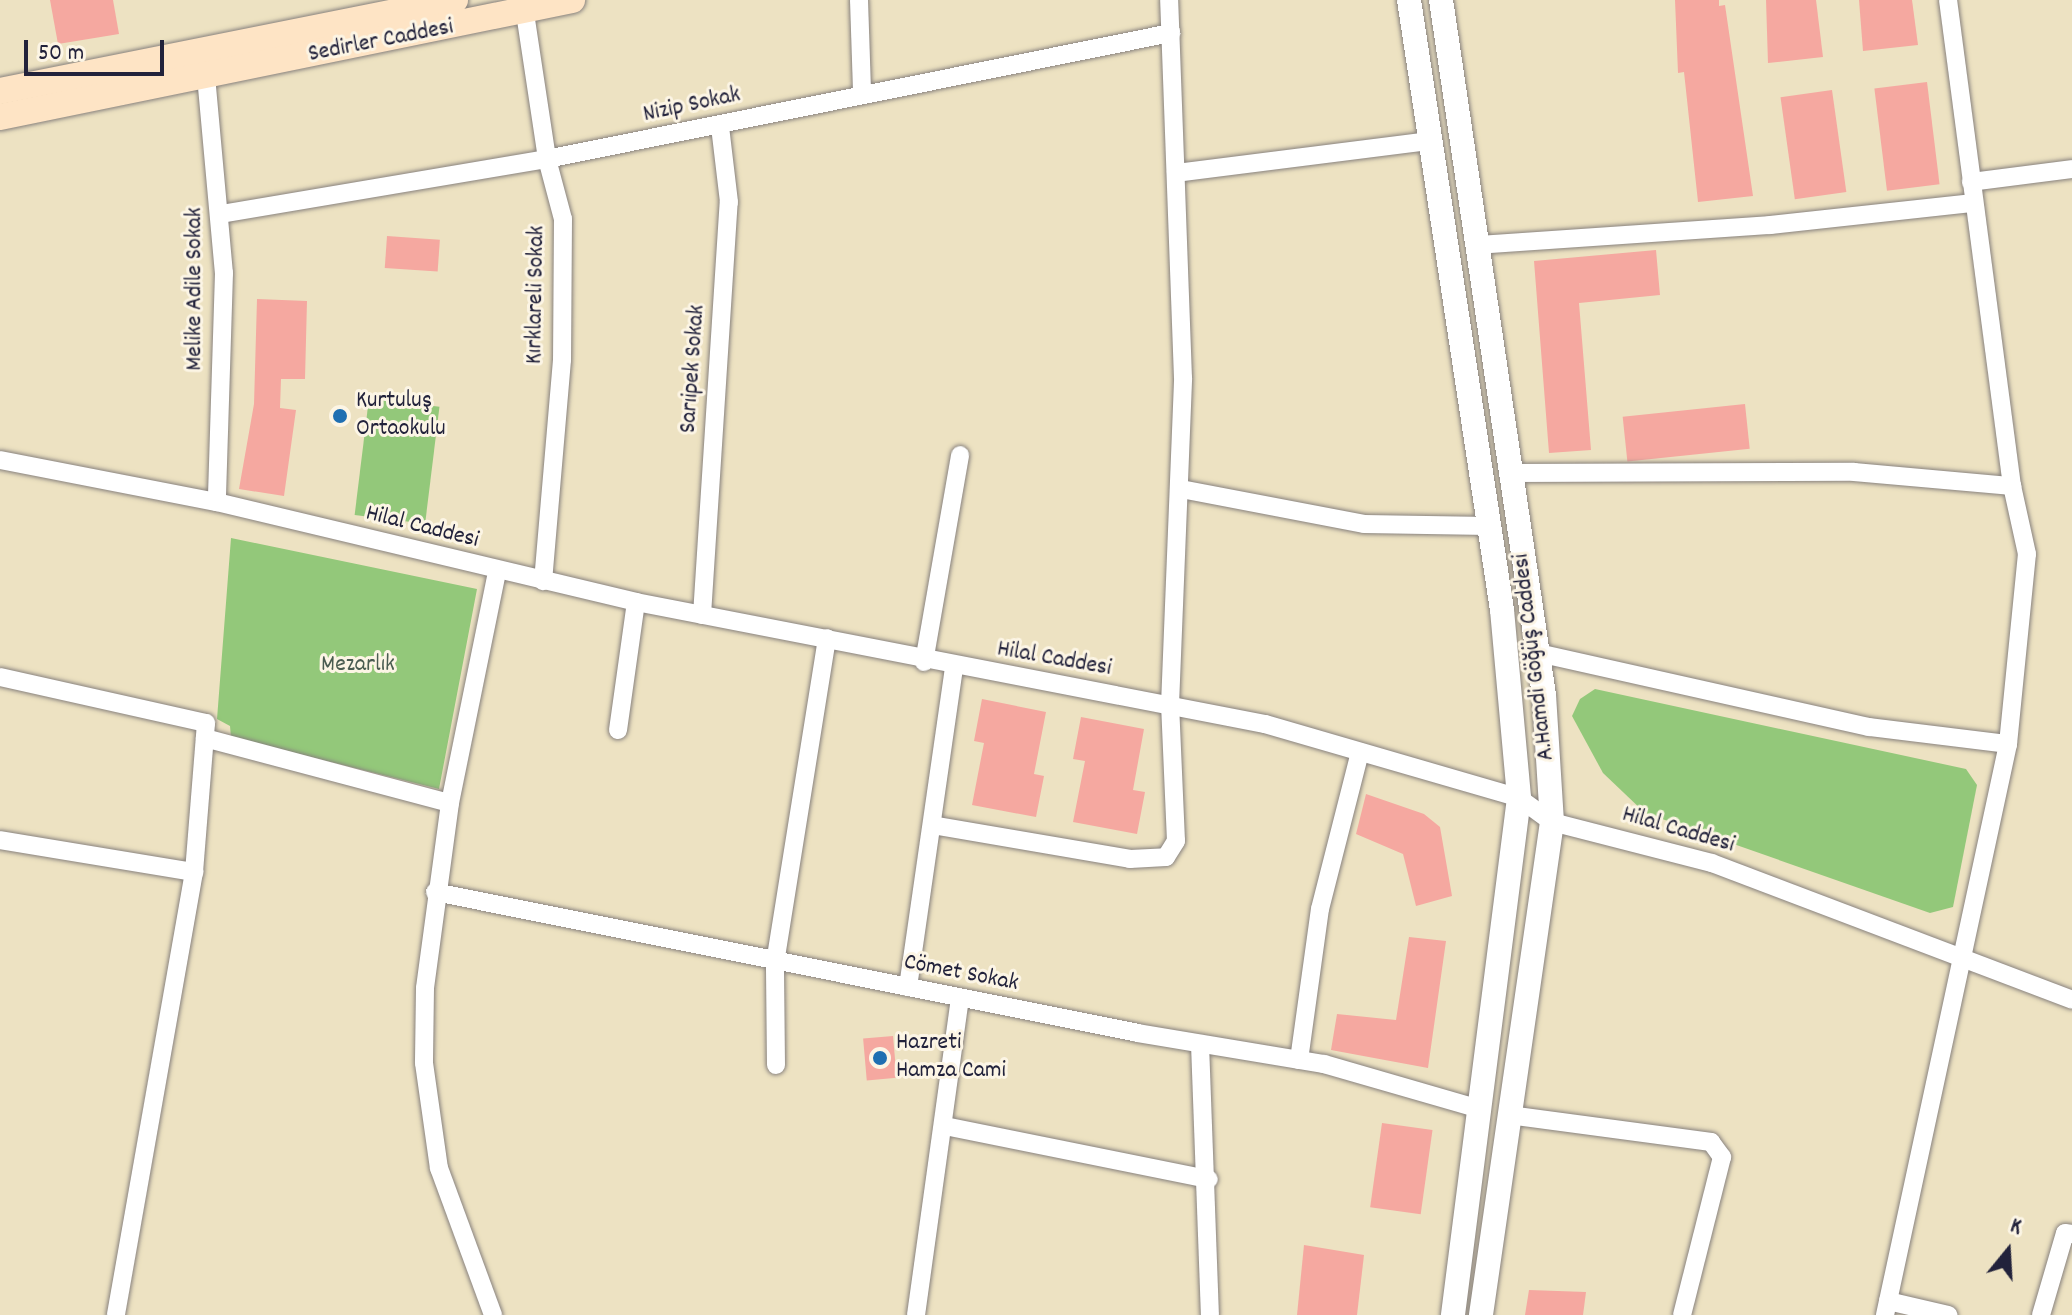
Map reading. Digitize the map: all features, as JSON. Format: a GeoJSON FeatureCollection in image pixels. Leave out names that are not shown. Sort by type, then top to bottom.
{"type":"FeatureCollection","features":[{"type":"Feature","properties":{"kind":"main road","name":"Sedirler Caddesi"},"geometry":{"type":"LineString","coordinates":[[0,91],[413,5],[455,0]]}},
{"type":"Feature","properties":{"kind":"main road","name":"Sedirler Caddesi"},"geometry":{"type":"LineString","coordinates":[[0,117],[525,13],[572,0]]}},
{"type":"Feature","properties":{"kind":"street"},"geometry":{"type":"LineString","coordinates":[[859,0],[862,92]]}},
{"type":"Feature","properties":{"kind":"street"},"geometry":{"type":"LineString","coordinates":[[932,825],[1130,859],[1166,857],[1172,853],[1178,819],[1170,705],[1181,489],[1176,173],[1169,0]]}},
{"type":"Feature","properties":{"kind":"street","name":"A.Hamdi Göğüş Caddesi"},"geometry":{"type":"LineString","coordinates":[[1409,0],[1489,526],[1519,798],[1476,1108],[1453,1315]]}},
{"type":"Feature","properties":{"kind":"street","name":"A.Hamdi Göğüş Caddesi"},"geometry":{"type":"LineString","coordinates":[[1441,0],[1538,653],[1552,822],[1481,1315]]}},
{"type":"Feature","properties":{"kind":"street"},"geometry":{"type":"LineString","coordinates":[[1948,0],[2012,486],[2027,554],[2008,744],[1887,1308],[1948,1315]]}},
{"type":"Feature","properties":{"kind":"street","name":"Kırklareli Sokak"},"geometry":{"type":"LineString","coordinates":[[525,13],[547,159],[563,219],[562,360],[543,581]]}},
{"type":"Feature","properties":{"kind":"street","name":"Nizip Sokak"},"geometry":{"type":"LineString","coordinates":[[221,214],[547,159],[720,126],[862,92],[1171,33]]}},
{"type":"Feature","properties":{"kind":"street","name":"Melike Adile Sokak"},"geometry":{"type":"LineString","coordinates":[[206,76],[221,214],[217,502]]}},
{"type":"Feature","properties":{"kind":"street","name":"Sarıipek Sokak"},"geometry":{"type":"LineString","coordinates":[[702,615],[729,202],[720,126]]}},
{"type":"Feature","properties":{"kind":"street"},"geometry":{"type":"LineString","coordinates":[[1176,173],[1431,141]]}},
{"type":"Feature","properties":{"kind":"street"},"geometry":{"type":"LineString","coordinates":[[1971,182],[2072,169]]}},
{"type":"Feature","properties":{"kind":"street"},"geometry":{"type":"LineString","coordinates":[[1477,245],[1770,225],[1974,203]]}},
{"type":"Feature","properties":{"kind":"street"},"geometry":{"type":"LineString","coordinates":[[924,662],[960,455]]}},
{"type":"Feature","properties":{"kind":"street","name":"Hilal Caddesi"},"geometry":{"type":"LineString","coordinates":[[0,460],[217,502],[636,602],[827,638],[924,662],[1265,724],[1519,798],[1552,822],[1712,863],[1964,956],[2072,1000]]}},
{"type":"Feature","properties":{"kind":"street"},"geometry":{"type":"LineString","coordinates":[[1511,473],[1854,472],[2012,486]]}},
{"type":"Feature","properties":{"kind":"street"},"geometry":{"type":"LineString","coordinates":[[1181,489],[1364,524],[1489,526]]}},
{"type":"Feature","properties":{"kind":"street"},"geometry":{"type":"LineString","coordinates":[[493,1315],[439,1168],[424,1063],[425,988],[435,892],[497,571]]}},
{"type":"Feature","properties":{"kind":"street"},"geometry":{"type":"LineString","coordinates":[[618,730],[636,602]]}},
{"type":"Feature","properties":{"kind":"street"},"geometry":{"type":"LineString","coordinates":[[776,1065],[775,963],[827,638]]}},
{"type":"Feature","properties":{"kind":"street"},"geometry":{"type":"LineString","coordinates":[[1538,653],[1869,727],[2008,744]]}},
{"type":"Feature","properties":{"kind":"street"},"geometry":{"type":"LineString","coordinates":[[908,987],[954,667]]}},
{"type":"Feature","properties":{"kind":"street"},"geometry":{"type":"LineString","coordinates":[[0,677],[206,723],[194,872],[116,1315]]}},
{"type":"Feature","properties":{"kind":"street"},"geometry":{"type":"LineString","coordinates":[[205,738],[450,803]]}},
{"type":"Feature","properties":{"kind":"street"},"geometry":{"type":"LineString","coordinates":[[1299,1060],[1320,909],[1360,752]]}},
{"type":"Feature","properties":{"kind":"street"},"geometry":{"type":"LineString","coordinates":[[0,840],[194,872]]}},
{"type":"Feature","properties":{"kind":"street","name":"Cömet Sokak"},"geometry":{"type":"LineString","coordinates":[[435,892],[775,963],[1299,1060],[1476,1108]]}},
{"type":"Feature","properties":{"kind":"street"},"geometry":{"type":"LineString","coordinates":[[916,1315],[945,1126],[960,998]]}},
{"type":"Feature","properties":{"kind":"street"},"geometry":{"type":"LineString","coordinates":[[1200,1044],[1209,1179],[1210,1315]]}},
{"type":"Feature","properties":{"kind":"street"},"geometry":{"type":"LineString","coordinates":[[1509,1115],[1711,1142],[1722,1157],[1682,1315]]}},
{"type":"Feature","properties":{"kind":"street"},"geometry":{"type":"LineString","coordinates":[[945,1126],[1209,1179]]}},
{"type":"Feature","properties":{"kind":"street"},"geometry":{"type":"LineString","coordinates":[[2041,1315],[2065,1233],[2072,1234]]}},
{"type":"Feature","properties":{"kind":"green space"},"geometry":{"type":"Polygon","coordinates":[[[369,398],[439,407],[425,524],[355,515],[369,398]]]}},
{"type":"Feature","properties":{"kind":"green space","name":"Mezarlık"},"geometry":{"type":"Polygon","coordinates":[[[231,538],[477,589],[439,789],[231,737],[230,726],[217,719],[231,538]]]}},
{"type":"Feature","properties":{"kind":"green space"},"geometry":{"type":"Polygon","coordinates":[[[1595,689],[1966,769],[1977,785],[1953,907],[1930,913],[1645,813],[1603,773],[1572,716],[1580,699],[1595,689]]]}},
{"type":"Feature","properties":{"kind":"building"},"geometry":{"type":"Polygon","coordinates":[[[50,0],[113,0],[119,34],[58,44],[50,0]]]}},
{"type":"Feature","properties":{"kind":"building"},"geometry":{"type":"Polygon","coordinates":[[[1675,0],[1719,0],[1719,6],[1725,5],[1753,196],[1698,202],[1684,72],[1678,73],[1675,0]]]}},
{"type":"Feature","properties":{"kind":"building"},"geometry":{"type":"Polygon","coordinates":[[[1766,0],[1816,0],[1823,57],[1768,63],[1766,0]]]}},
{"type":"Feature","properties":{"kind":"building"},"geometry":{"type":"Polygon","coordinates":[[[1859,0],[1912,0],[1918,45],[1863,51],[1859,0]]]}},
{"type":"Feature","properties":{"kind":"building"},"geometry":{"type":"Polygon","coordinates":[[[1927,82],[1940,184],[1887,191],[1874,88],[1927,82]]]}},
{"type":"Feature","properties":{"kind":"building"},"geometry":{"type":"Polygon","coordinates":[[[1832,90],[1846,192],[1795,199],[1781,97],[1832,90]]]}},
{"type":"Feature","properties":{"kind":"building"},"geometry":{"type":"Polygon","coordinates":[[[387,236],[440,240],[438,272],[385,268],[387,236]]]}},
{"type":"Feature","properties":{"kind":"building"},"geometry":{"type":"Polygon","coordinates":[[[1656,250],[1660,295],[1579,303],[1591,450],[1549,453],[1534,261],[1656,250]]]}},
{"type":"Feature","properties":{"kind":"building"},"geometry":{"type":"Polygon","coordinates":[[[257,299],[307,301],[305,379],[281,379],[280,408],[296,410],[284,496],[239,489],[254,404],[257,299]]]}},
{"type":"Feature","properties":{"kind":"building"},"geometry":{"type":"Polygon","coordinates":[[[1745,404],[1750,449],[1627,462],[1623,417],[1745,404]]]}},
{"type":"Feature","properties":{"kind":"building"},"geometry":{"type":"Polygon","coordinates":[[[982,699],[1046,712],[1034,774],[1044,776],[1036,817],[972,805],[984,743],[974,741],[982,699]]]}},
{"type":"Feature","properties":{"kind":"building"},"geometry":{"type":"Polygon","coordinates":[[[1081,717],[1144,729],[1133,790],[1145,792],[1137,834],[1073,822],[1085,761],[1073,759],[1081,717]]]}},
{"type":"Feature","properties":{"kind":"building"},"geometry":{"type":"Polygon","coordinates":[[[1366,794],[1424,814],[1440,827],[1452,896],[1416,906],[1403,854],[1356,834],[1366,794]]]}},
{"type":"Feature","properties":{"kind":"building"},"geometry":{"type":"Polygon","coordinates":[[[1409,937],[1446,941],[1428,1068],[1331,1050],[1337,1014],[1396,1020],[1409,937]]]}},
{"type":"Feature","properties":{"kind":"building","name":"Hazreti Hamza Cami"},"geometry":{"type":"Polygon","coordinates":[[[893,1036],[897,1078],[867,1080],[863,1039],[893,1036]]]}},
{"type":"Feature","properties":{"kind":"building"},"geometry":{"type":"Polygon","coordinates":[[[1382,1123],[1433,1130],[1421,1214],[1370,1207],[1382,1123]]]}},
{"type":"Feature","properties":{"kind":"building"},"geometry":{"type":"Polygon","coordinates":[[[1304,1245],[1364,1255],[1357,1315],[1297,1315],[1304,1245]]]}},
{"type":"Feature","properties":{"kind":"building"},"geometry":{"type":"Polygon","coordinates":[[[1529,1290],[1586,1292],[1583,1315],[1525,1315],[1529,1290]]]}},
{"type":"Feature","properties":{"kind":"place","name":"Kurtuluş Ortaokulu"},"geometry":{"type":"Point","coordinates":[340,416]}},
{"type":"Feature","properties":{"kind":"place","name":"Hazreti Hamza Cami"},"geometry":{"type":"Point","coordinates":[880,1058]}}]}
